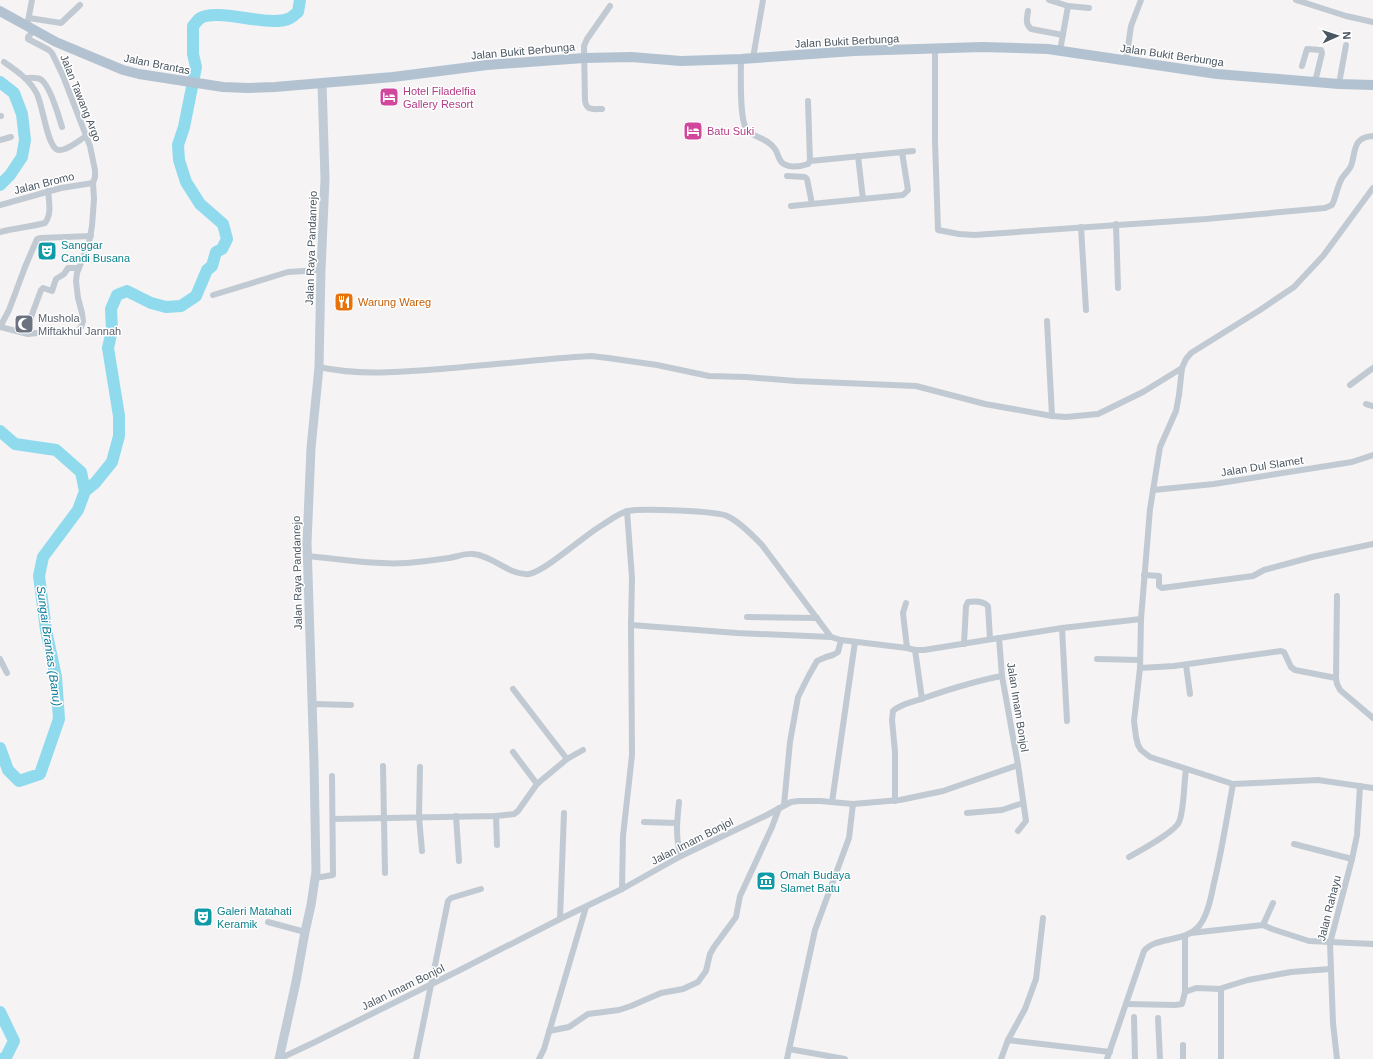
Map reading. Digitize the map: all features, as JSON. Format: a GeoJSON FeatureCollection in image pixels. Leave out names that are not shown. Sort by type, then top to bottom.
{"type":"FeatureCollection","features":[{"type":"Feature","properties":{"kind":"main road","name":"Jalan Brantas"},"geometry":{"type":"LineString","coordinates":[[0,11],[30,25],[56,42],[134,74],[210,86],[248,88],[322,83]]}},
{"type":"Feature","properties":{"kind":"main road","name":"Jalan Bukit Berbunga"},"geometry":{"type":"LineString","coordinates":[[322,83],[393,77],[487,65],[584,58],[631,57],[681,62],[854,51],[935,50],[982,47],[1048,49],[1217,74],[1339,84],[1373,85]]}},
{"type":"Feature","properties":{"kind":"main road","name":"Jalan Raya Pandanrejo"},"geometry":{"type":"LineString","coordinates":[[279,1059],[296,982],[315,878],[313,704],[307,539],[311,448],[319,367],[325,179],[322,83]]}},
{"type":"Feature","properties":{"kind":"street"},"geometry":{"type":"LineString","coordinates":[[32,0],[30,25],[61,23],[80,5]]}},
{"type":"Feature","properties":{"kind":"street"},"geometry":{"type":"LineString","coordinates":[[753,58],[762,0]]}},
{"type":"Feature","properties":{"kind":"street"},"geometry":{"type":"LineString","coordinates":[[1049,0],[1068,6],[1089,8]]}},
{"type":"Feature","properties":{"kind":"street"},"geometry":{"type":"LineString","coordinates":[[1126,61],[1132,26],[1141,0]]}},
{"type":"Feature","properties":{"kind":"street"},"geometry":{"type":"LineString","coordinates":[[1296,0],[1346,16],[1373,22]]}},
{"type":"Feature","properties":{"kind":"street"},"geometry":{"type":"LineString","coordinates":[[602,109],[589,108],[586,106],[584,44],[610,6]]}},
{"type":"Feature","properties":{"kind":"street"},"geometry":{"type":"LineString","coordinates":[[1060,51],[1068,6]]}},
{"type":"Feature","properties":{"kind":"street"},"geometry":{"type":"LineString","coordinates":[[1028,11],[1027,22],[1031,30],[1063,35]]}},
{"type":"Feature","properties":{"kind":"street","name":"Jalan Tawang Argo"},"geometry":{"type":"LineString","coordinates":[[30,25],[28,39],[52,53],[63,76],[90,146],[94,163],[95,177],[93,183],[94,216],[91,236],[77,273],[76,286],[83,321],[81,327],[77,331],[70,333],[55,331],[28,334],[0,327],[9,310],[36,242],[40,238],[91,236]]}},
{"type":"Feature","properties":{"kind":"street"},"geometry":{"type":"LineString","coordinates":[[1339,84],[1346,45]]}},
{"type":"Feature","properties":{"kind":"street"},"geometry":{"type":"LineString","coordinates":[[1302,66],[1306,49],[1321,50],[1322,53],[1315,82]]}},
{"type":"Feature","properties":{"kind":"street"},"geometry":{"type":"LineString","coordinates":[[935,50],[938,230],[967,235],[1206,219],[1326,208],[1332,205],[1342,178],[1351,166],[1354,149],[1357,144],[1363,139],[1373,136]]}},
{"type":"Feature","properties":{"kind":"street"},"geometry":{"type":"LineString","coordinates":[[741,59],[741,92],[746,128],[748,131],[770,142],[775,148],[780,161],[784,165],[792,167],[808,164],[810,161],[913,150]]}},
{"type":"Feature","properties":{"kind":"street"},"geometry":{"type":"LineString","coordinates":[[4,62],[25,78],[37,95],[50,140],[56,149],[66,149],[86,136]]}},
{"type":"Feature","properties":{"kind":"street"},"geometry":{"type":"LineString","coordinates":[[25,78],[38,78],[44,81],[53,100],[62,127]]}},
{"type":"Feature","properties":{"kind":"street"},"geometry":{"type":"LineString","coordinates":[[808,101],[810,161]]}},
{"type":"Feature","properties":{"kind":"street"},"geometry":{"type":"LineString","coordinates":[[0,140],[11,137]]}},
{"type":"Feature","properties":{"kind":"street"},"geometry":{"type":"LineString","coordinates":[[791,206],[903,195],[908,190],[902,152]]}},
{"type":"Feature","properties":{"kind":"street"},"geometry":{"type":"LineString","coordinates":[[858,156],[863,199]]}},
{"type":"Feature","properties":{"kind":"street"},"geometry":{"type":"LineString","coordinates":[[787,176],[807,179],[812,204]]}},
{"type":"Feature","properties":{"kind":"street","name":"Jalan Bromo"},"geometry":{"type":"LineString","coordinates":[[0,205],[61,188],[93,183]]}},
{"type":"Feature","properties":{"kind":"street"},"geometry":{"type":"LineString","coordinates":[[1373,188],[1323,256],[1294,287],[1192,353],[1186,359],[1182,368],[1176,411],[1160,447],[1150,509],[1149,575],[1140,619],[1140,660],[1145,668],[1134,721],[1138,745],[1141,750],[1150,757],[1233,784],[1318,780],[1373,788]]}},
{"type":"Feature","properties":{"kind":"street"},"geometry":{"type":"LineString","coordinates":[[0,232],[45,223],[50,209],[48,192]]}},
{"type":"Feature","properties":{"kind":"street"},"geometry":{"type":"LineString","coordinates":[[1116,224],[1118,288]]}},
{"type":"Feature","properties":{"kind":"street"},"geometry":{"type":"LineString","coordinates":[[1081,227],[1086,310]]}},
{"type":"Feature","properties":{"kind":"street"},"geometry":{"type":"LineString","coordinates":[[28,334],[31,317],[41,290],[43,288],[52,291],[56,279],[64,274],[68,268],[79,268]]}},
{"type":"Feature","properties":{"kind":"street"},"geometry":{"type":"LineString","coordinates":[[213,296],[288,272],[321,270]]}},
{"type":"Feature","properties":{"kind":"street"},"geometry":{"type":"LineString","coordinates":[[1047,321],[1052,416]]}},
{"type":"Feature","properties":{"kind":"street"},"geometry":{"type":"LineString","coordinates":[[319,367],[334,370],[405,372],[591,356],[657,365],[708,376],[916,386],[985,404],[1052,416],[1066,417],[1098,414],[1142,392],[1182,368]]}},
{"type":"Feature","properties":{"kind":"street"},"geometry":{"type":"LineString","coordinates":[[1350,385],[1373,368]]}},
{"type":"Feature","properties":{"kind":"street"},"geometry":{"type":"LineString","coordinates":[[1366,404],[1373,406]]}},
{"type":"Feature","properties":{"kind":"street","name":"Jalan Dul Slamet"},"geometry":{"type":"LineString","coordinates":[[1153,490],[1214,484],[1352,462],[1373,455]]}},
{"type":"Feature","properties":{"kind":"street"},"geometry":{"type":"LineString","coordinates":[[307,556],[382,564],[408,563],[474,554],[493,560],[505,568],[520,573],[531,573],[550,562],[598,528],[627,511],[645,510],[714,513],[726,515],[733,519],[762,546],[831,637]]}},
{"type":"Feature","properties":{"kind":"street"},"geometry":{"type":"LineString","coordinates":[[622,888],[623,836],[632,755],[632,578],[627,511]]}},
{"type":"Feature","properties":{"kind":"street"},"geometry":{"type":"LineString","coordinates":[[1149,575],[1159,576],[1159,586],[1162,588],[1205,583],[1253,576],[1264,570],[1278,566],[1332,552],[1373,544]]}},
{"type":"Feature","properties":{"kind":"street"},"geometry":{"type":"LineString","coordinates":[[1337,596],[1337,684],[1340,690],[1373,718]]}},
{"type":"Feature","properties":{"kind":"street"},"geometry":{"type":"LineString","coordinates":[[964,644],[966,606],[968,602],[972,601],[983,603],[988,606],[990,639]]}},
{"type":"Feature","properties":{"kind":"street"},"geometry":{"type":"LineString","coordinates":[[906,603],[903,613],[907,648]]}},
{"type":"Feature","properties":{"kind":"street"},"geometry":{"type":"LineString","coordinates":[[747,617],[817,618]]}},
{"type":"Feature","properties":{"kind":"street"},"geometry":{"type":"LineString","coordinates":[[631,625],[737,634],[831,637],[855,642],[924,650],[1062,628],[1140,619]]}},
{"type":"Feature","properties":{"kind":"street"},"geometry":{"type":"LineString","coordinates":[[1062,628],[1067,721]]}},
{"type":"Feature","properties":{"kind":"street","name":"Jalan Imam Bonjol"},"geometry":{"type":"LineString","coordinates":[[279,1059],[432,984],[622,888],[681,856],[782,807],[799,801],[853,804],[895,801],[943,791],[1018,766],[1002,676],[998,638]]}},
{"type":"Feature","properties":{"kind":"street"},"geometry":{"type":"LineString","coordinates":[[549,1031],[569,1027],[588,1014],[619,1010],[661,993],[683,989],[698,982],[706,971],[714,947],[736,917],[740,896],[782,807],[790,742],[798,697],[817,661],[838,652],[841,640]]}},
{"type":"Feature","properties":{"kind":"street"},"geometry":{"type":"LineString","coordinates":[[832,802],[855,642]]}},
{"type":"Feature","properties":{"kind":"street"},"geometry":{"type":"LineString","coordinates":[[915,650],[922,699]]}},
{"type":"Feature","properties":{"kind":"street"},"geometry":{"type":"LineString","coordinates":[[1145,668],[1186,665],[1281,651],[1284,652],[1291,667],[1295,670],[1336,678]]}},
{"type":"Feature","properties":{"kind":"street"},"geometry":{"type":"LineString","coordinates":[[0,659],[7,673]]}},
{"type":"Feature","properties":{"kind":"street"},"geometry":{"type":"LineString","coordinates":[[1097,659],[1140,660]]}},
{"type":"Feature","properties":{"kind":"street"},"geometry":{"type":"LineString","coordinates":[[1186,665],[1190,694]]}},
{"type":"Feature","properties":{"kind":"street"},"geometry":{"type":"LineString","coordinates":[[895,801],[893,711],[902,705],[976,681],[1002,676]]}},
{"type":"Feature","properties":{"kind":"street"},"geometry":{"type":"LineString","coordinates":[[513,689],[567,759]]}},
{"type":"Feature","properties":{"kind":"street"},"geometry":{"type":"LineString","coordinates":[[313,704],[351,705]]}},
{"type":"Feature","properties":{"kind":"street"},"geometry":{"type":"LineString","coordinates":[[333,819],[496,816],[516,813],[537,784],[567,759],[583,750]]}},
{"type":"Feature","properties":{"kind":"street"},"geometry":{"type":"LineString","coordinates":[[513,752],[537,784]]}},
{"type":"Feature","properties":{"kind":"street"},"geometry":{"type":"LineString","coordinates":[[383,766],[385,873]]}},
{"type":"Feature","properties":{"kind":"street"},"geometry":{"type":"LineString","coordinates":[[1018,766],[1026,821],[1018,831]]}},
{"type":"Feature","properties":{"kind":"street"},"geometry":{"type":"LineString","coordinates":[[420,767],[419,817],[422,851]]}},
{"type":"Feature","properties":{"kind":"street"},"geometry":{"type":"LineString","coordinates":[[1128,857],[1171,831],[1179,823],[1182,810],[1186,769]]}},
{"type":"Feature","properties":{"kind":"street"},"geometry":{"type":"LineString","coordinates":[[315,878],[333,875],[332,776]]}},
{"type":"Feature","properties":{"kind":"street"},"geometry":{"type":"LineString","coordinates":[[1188,934],[1199,926],[1210,900],[1220,859],[1233,784]]}},
{"type":"Feature","properties":{"kind":"street","name":"Jalan Rahayu"},"geometry":{"type":"LineString","coordinates":[[1337,1059],[1330,969],[1330,943],[1357,834],[1360,786]]}},
{"type":"Feature","properties":{"kind":"street"},"geometry":{"type":"LineString","coordinates":[[679,802],[676,823],[677,840],[681,856]]}},
{"type":"Feature","properties":{"kind":"street"},"geometry":{"type":"LineString","coordinates":[[967,813],[1002,810],[1023,803]]}},
{"type":"Feature","properties":{"kind":"street"},"geometry":{"type":"LineString","coordinates":[[787,1059],[815,930],[849,838],[853,804]]}},
{"type":"Feature","properties":{"kind":"street"},"geometry":{"type":"LineString","coordinates":[[560,919],[564,813]]}},
{"type":"Feature","properties":{"kind":"street"},"geometry":{"type":"LineString","coordinates":[[456,816],[459,861]]}},
{"type":"Feature","properties":{"kind":"street"},"geometry":{"type":"LineString","coordinates":[[496,816],[496,845]]}},
{"type":"Feature","properties":{"kind":"street"},"geometry":{"type":"LineString","coordinates":[[644,822],[676,823]]}},
{"type":"Feature","properties":{"kind":"street"},"geometry":{"type":"LineString","coordinates":[[1294,844],[1352,859]]}},
{"type":"Feature","properties":{"kind":"street"},"geometry":{"type":"LineString","coordinates":[[416,1059],[448,901],[451,898],[481,889]]}},
{"type":"Feature","properties":{"kind":"street"},"geometry":{"type":"LineString","coordinates":[[1263,925],[1273,903]]}},
{"type":"Feature","properties":{"kind":"street"},"geometry":{"type":"LineString","coordinates":[[539,1059],[544,1049],[586,906]]}},
{"type":"Feature","properties":{"kind":"street"},"geometry":{"type":"LineString","coordinates":[[1001,1059],[1008,1040],[1025,1009],[1036,979],[1042,918]]}},
{"type":"Feature","properties":{"kind":"street"},"geometry":{"type":"LineString","coordinates":[[268,922],[304,932]]}},
{"type":"Feature","properties":{"kind":"street"},"geometry":{"type":"LineString","coordinates":[[1107,1059],[1142,956],[1149,946],[1188,934],[1263,925],[1309,941],[1373,944]]}},
{"type":"Feature","properties":{"kind":"street"},"geometry":{"type":"LineString","coordinates":[[1126,1004],[1180,1005],[1184,1000],[1185,992],[1188,934]]}},
{"type":"Feature","properties":{"kind":"street"},"geometry":{"type":"LineString","coordinates":[[1185,992],[1196,988],[1221,989],[1224,986],[1248,980],[1291,972],[1330,969]]}},
{"type":"Feature","properties":{"kind":"street"},"geometry":{"type":"LineString","coordinates":[[1221,989],[1221,1059]]}},
{"type":"Feature","properties":{"kind":"street"},"geometry":{"type":"LineString","coordinates":[[1134,1017],[1135,1059]]}},
{"type":"Feature","properties":{"kind":"street"},"geometry":{"type":"LineString","coordinates":[[1158,1018],[1160,1059]]}},
{"type":"Feature","properties":{"kind":"street"},"geometry":{"type":"LineString","coordinates":[[1008,1040],[1110,1052]]}},
{"type":"Feature","properties":{"kind":"street"},"geometry":{"type":"LineString","coordinates":[[1183,1045],[1183,1059]]}},
{"type":"Feature","properties":{"kind":"street"},"geometry":{"type":"LineString","coordinates":[[789,1049],[845,1059]]}},
{"type":"Feature","properties":{"kind":"waterway","name":"Sungai Brantas (Banu)"},"geometry":{"type":"LineString","coordinates":[[85,491],[95,483],[112,462],[119,436],[119,416],[108,348],[112,330],[111,309],[117,295],[127,291],[151,303],[166,307],[181,306],[196,296],[207,270],[212,266],[216,252],[222,249],[227,239],[223,224],[200,204],[186,182],[179,160],[178,145],[184,127],[196,67],[193,54],[193,26],[199,19],[217,15],[267,21],[288,19],[298,12],[300,0]]}},
{"type":"Feature","properties":{"kind":"waterway","name":"Sungai Brantas (Banu)"},"geometry":{"type":"LineString","coordinates":[[0,82],[14,93],[22,114],[25,140],[22,157],[10,175],[0,185]]}},
{"type":"Feature","properties":{"kind":"waterway","name":"Sungai Brantas (Banu)"},"geometry":{"type":"LineString","coordinates":[[0,431],[15,444],[56,450],[81,472],[85,491],[78,510],[43,557],[39,576],[46,630],[56,677],[59,719],[40,774],[19,781],[8,770],[0,748]]}},
{"type":"Feature","properties":{"kind":"waterway","name":"Sungai Brantas (Banu)"},"geometry":{"type":"LineString","coordinates":[[0,1012],[14,1041],[6,1057],[2,1059]]}},
{"type":"Feature","properties":{"kind":"place","name":"Hotel Filadelfia Gallery Resort"},"geometry":{"type":"Point","coordinates":[389,97]}},
{"type":"Feature","properties":{"kind":"place","name":"Batu Suki"},"geometry":{"type":"Point","coordinates":[693,131]}},
{"type":"Feature","properties":{"kind":"place","name":"Sanggar Candi Busana"},"geometry":{"type":"Point","coordinates":[47,251]}},
{"type":"Feature","properties":{"kind":"place","name":"Warung Wareg"},"geometry":{"type":"Point","coordinates":[344,302]}},
{"type":"Feature","properties":{"kind":"place","name":"Mushola Miftakhul Jannah"},"geometry":{"type":"Point","coordinates":[24,324]}},
{"type":"Feature","properties":{"kind":"place","name":"Omah Budaya Slamet Batu"},"geometry":{"type":"Point","coordinates":[766,881]}},
{"type":"Feature","properties":{"kind":"place","name":"Galeri Matahati Keramik"},"geometry":{"type":"Point","coordinates":[203,917]}}]}
